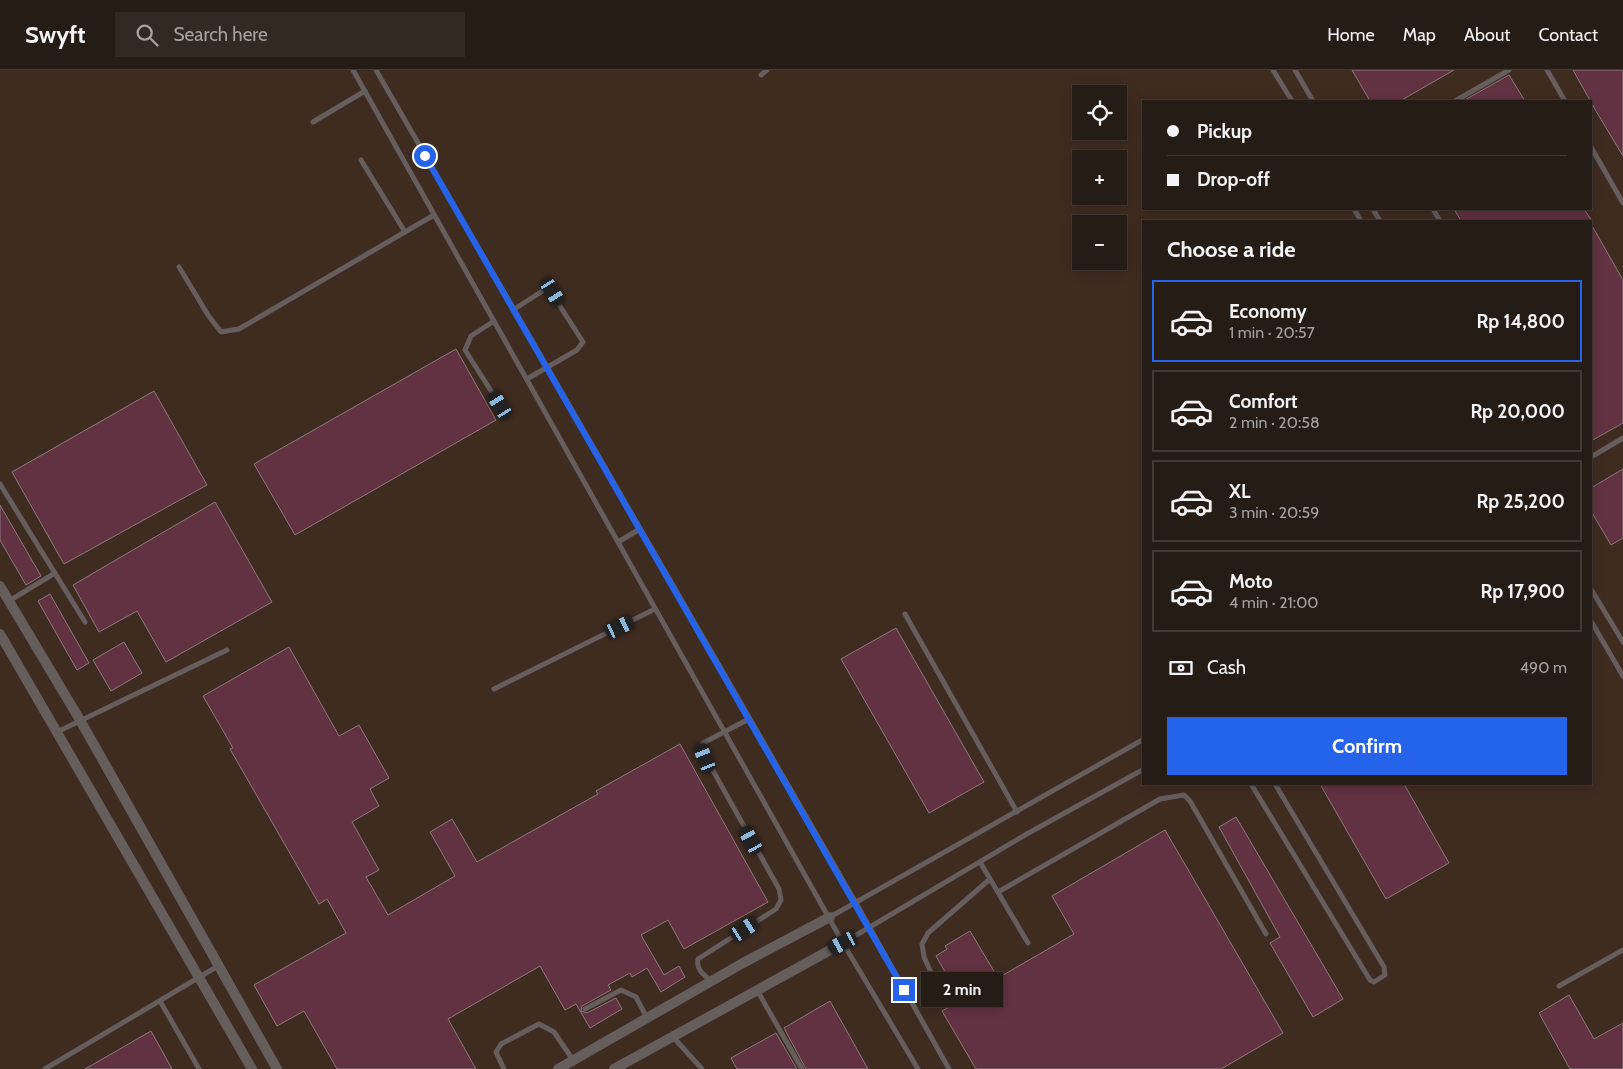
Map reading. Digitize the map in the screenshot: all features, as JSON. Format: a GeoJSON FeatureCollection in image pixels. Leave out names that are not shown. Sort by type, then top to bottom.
{"type":"FeatureCollection","features":[{"type":"Feature","properties":{"kind":"street"},"geometry":{"type":"LineString","coordinates":[[0,586],[80,720],[277,1069]]}},
{"type":"Feature","properties":{"kind":"street"},"geometry":{"type":"LineString","coordinates":[[0,634],[252,1069]]}},
{"type":"Feature","properties":{"kind":"street"},"geometry":{"type":"LineString","coordinates":[[558,1069],[712,981],[830,917]]}},
{"type":"Feature","properties":{"kind":"street"},"geometry":{"type":"LineString","coordinates":[[614,1069],[756,989],[843,943]]}},
{"type":"Feature","properties":{"kind":"lane"},"geometry":{"type":"LineString","coordinates":[[353,70],[843,943],[918,1069]]}},
{"type":"Feature","properties":{"kind":"lane"},"geometry":{"type":"LineString","coordinates":[[376,70],[856,903],[949,1069]]}},
{"type":"Feature","properties":{"kind":"lane"},"geometry":{"type":"LineString","coordinates":[[761,75],[767,70]]}},
{"type":"Feature","properties":{"kind":"lane"},"geometry":{"type":"LineString","coordinates":[[1274,70],[1291,100]]}},
{"type":"Feature","properties":{"kind":"lane"},"geometry":{"type":"LineString","coordinates":[[1296,70],[1312,100]]}},
{"type":"Feature","properties":{"kind":"lane"},"geometry":{"type":"LineString","coordinates":[[1457,100],[1509,70]]}},
{"type":"Feature","properties":{"kind":"lane"},"geometry":{"type":"LineString","coordinates":[[1548,70],[1564,100]]}},
{"type":"Feature","properties":{"kind":"lane"},"geometry":{"type":"LineString","coordinates":[[313,122],[365,91]]}},
{"type":"Feature","properties":{"kind":"lane"},"geometry":{"type":"LineString","coordinates":[[1592,149],[1623,202]]}},
{"type":"Feature","properties":{"kind":"lane"},"geometry":{"type":"LineString","coordinates":[[361,160],[405,232]]}},
{"type":"Feature","properties":{"kind":"lane"},"geometry":{"type":"LineString","coordinates":[[179,267],[208,315],[221,332],[239,329],[434,215]]}},
{"type":"Feature","properties":{"kind":"lane"},"geometry":{"type":"LineString","coordinates":[[513,310],[544,290],[549,289],[583,342],[577,350],[527,379]]}},
{"type":"Feature","properties":{"kind":"lane"},"geometry":{"type":"LineString","coordinates":[[494,321],[471,336],[465,350],[500,405]]}},
{"type":"Feature","properties":{"kind":"lane"},"geometry":{"type":"LineString","coordinates":[[1592,456],[1623,438]]}},
{"type":"Feature","properties":{"kind":"lane"},"geometry":{"type":"LineString","coordinates":[[0,484],[84,622]]}},
{"type":"Feature","properties":{"kind":"lane"},"geometry":{"type":"LineString","coordinates":[[618,542],[640,529]]}},
{"type":"Feature","properties":{"kind":"lane"},"geometry":{"type":"LineString","coordinates":[[9,601],[55,573]]}},
{"type":"Feature","properties":{"kind":"lane"},"geometry":{"type":"LineString","coordinates":[[1592,591],[1623,642]]}},
{"type":"Feature","properties":{"kind":"lane"},"geometry":{"type":"LineString","coordinates":[[494,689],[655,609]]}},
{"type":"Feature","properties":{"kind":"lane"},"geometry":{"type":"LineString","coordinates":[[905,614],[1018,812]]}},
{"type":"Feature","properties":{"kind":"lane"},"geometry":{"type":"LineString","coordinates":[[1592,623],[1623,676]]}},
{"type":"Feature","properties":{"kind":"lane"},"geometry":{"type":"LineString","coordinates":[[56,732],[227,650]]}},
{"type":"Feature","properties":{"kind":"lane"},"geometry":{"type":"LineString","coordinates":[[712,981],[700,971],[697,966],[698,959],[776,909],[781,900],[778,889],[701,749],[703,743],[750,719]]}},
{"type":"Feature","properties":{"kind":"lane"},"geometry":{"type":"LineString","coordinates":[[830,917],[1142,740]]}},
{"type":"Feature","properties":{"kind":"lane"},"geometry":{"type":"LineString","coordinates":[[843,943],[868,926],[1142,770]]}},
{"type":"Feature","properties":{"kind":"lane"},"geometry":{"type":"LineString","coordinates":[[1252,785],[1370,980],[1374,982],[1381,979],[1385,975],[1384,967],[1276,785]]}},
{"type":"Feature","properties":{"kind":"lane"},"geometry":{"type":"LineString","coordinates":[[998,892],[1160,799],[1184,794],[1190,801],[1266,934]]}},
{"type":"Feature","properties":{"kind":"lane"},"geometry":{"type":"LineString","coordinates":[[980,862],[1028,943]]}},
{"type":"Feature","properties":{"kind":"lane"},"geometry":{"type":"LineString","coordinates":[[945,1004],[924,957],[922,944],[928,933],[990,879]]}},
{"type":"Feature","properties":{"kind":"lane"},"geometry":{"type":"LineString","coordinates":[[1559,986],[1623,950]]}},
{"type":"Feature","properties":{"kind":"lane"},"geometry":{"type":"LineString","coordinates":[[45,1069],[219,966]]}},
{"type":"Feature","properties":{"kind":"lane"},"geometry":{"type":"LineString","coordinates":[[756,989],[802,1069]]}},
{"type":"Feature","properties":{"kind":"lane"},"geometry":{"type":"LineString","coordinates":[[585,1010],[621,990],[636,997],[647,1018]]}},
{"type":"Feature","properties":{"kind":"lane"},"geometry":{"type":"LineString","coordinates":[[160,1001],[199,1069]]}},
{"type":"Feature","properties":{"kind":"lane"},"geometry":{"type":"LineString","coordinates":[[504,1069],[496,1052],[501,1044],[539,1024],[554,1032],[573,1061]]}},
{"type":"Feature","properties":{"kind":"lane"},"geometry":{"type":"LineString","coordinates":[[672,1036],[702,1069]]}},
{"type":"Feature","properties":{"kind":"shaded area"},"geometry":{"type":"Polygon","coordinates":[[[0,70],[1623,70],[1623,1069],[0,1069],[0,70]]]}},
{"type":"Feature","properties":{"kind":"building"},"geometry":{"type":"Polygon","coordinates":[[[1352,70],[1454,70],[1402,100],[1369,100],[1352,70]]]}},
{"type":"Feature","properties":{"kind":"building"},"geometry":{"type":"Polygon","coordinates":[[[1573,70],[1623,70],[1623,156],[1592,104],[1592,100],[1590,100],[1573,70]]]}},
{"type":"Feature","properties":{"kind":"building"},"geometry":{"type":"Polygon","coordinates":[[[1509,75],[1524,100],[1465,100],[1509,75]]]}},
{"type":"Feature","properties":{"kind":"building"},"geometry":{"type":"Polygon","coordinates":[[[1455,210],[1585,210],[1591,220],[1460,220],[1455,210]]]}},
{"type":"Feature","properties":{"kind":"building"},"geometry":{"type":"Polygon","coordinates":[[[1592,226],[1623,280],[1623,423],[1592,440],[1592,226]]]}},
{"type":"Feature","properties":{"kind":"building"},"geometry":{"type":"Polygon","coordinates":[[[456,349],[496,420],[295,535],[254,464],[456,349]]]}},
{"type":"Feature","properties":{"kind":"building"},"geometry":{"type":"Polygon","coordinates":[[[154,391],[207,485],[64,564],[12,472],[154,391]]]}},
{"type":"Feature","properties":{"kind":"building"},"geometry":{"type":"Polygon","coordinates":[[[1623,469],[1623,538],[1611,545],[1592,513],[1592,487],[1623,469]]]}},
{"type":"Feature","properties":{"kind":"building"},"geometry":{"type":"Polygon","coordinates":[[[215,502],[272,602],[166,662],[137,611],[99,632],[73,585],[215,502]]]}},
{"type":"Feature","properties":{"kind":"building"},"geometry":{"type":"Polygon","coordinates":[[[0,505],[41,576],[26,585],[0,540],[0,505]]]}},
{"type":"Feature","properties":{"kind":"building"},"geometry":{"type":"Polygon","coordinates":[[[50,594],[89,663],[77,670],[38,601],[50,594]]]}},
{"type":"Feature","properties":{"kind":"building"},"geometry":{"type":"Polygon","coordinates":[[[896,628],[984,782],[929,813],[841,659],[896,628]]]}},
{"type":"Feature","properties":{"kind":"building"},"geometry":{"type":"Polygon","coordinates":[[[124,642],[142,673],[111,691],[93,660],[124,642]]]}},
{"type":"Feature","properties":{"kind":"building"},"geometry":{"type":"Polygon","coordinates":[[[289,647],[339,736],[359,725],[389,778],[370,789],[379,806],[352,822],[379,870],[366,877],[388,915],[455,876],[430,832],[452,819],[477,862],[598,794],[596,791],[680,744],[768,902],[684,949],[668,920],[641,935],[664,975],[679,966],[685,977],[661,992],[647,968],[632,977],[630,973],[608,985],[611,990],[582,1006],[581,1011],[587,1013],[616,998],[622,1009],[590,1028],[576,1004],[565,1010],[540,966],[448,1019],[476,1069],[337,1069],[304,1011],[277,1026],[254,985],[346,933],[327,899],[319,904],[230,749],[233,748],[203,696],[289,647]]]}},
{"type":"Feature","properties":{"kind":"building"},"geometry":{"type":"Polygon","coordinates":[[[1321,785],[1405,785],[1449,863],[1386,899],[1321,785]]]}},
{"type":"Feature","properties":{"kind":"building"},"geometry":{"type":"Polygon","coordinates":[[[1236,817],[1343,999],[1313,1017],[1270,943],[1280,937],[1219,827],[1236,817]]]}},
{"type":"Feature","properties":{"kind":"building"},"geometry":{"type":"Polygon","coordinates":[[[1165,830],[1283,1033],[1221,1069],[976,1069],[942,1011],[961,1000],[936,956],[947,949],[945,946],[970,931],[998,978],[1074,934],[1052,896],[1165,830]]]}},
{"type":"Feature","properties":{"kind":"building"},"geometry":{"type":"Polygon","coordinates":[[[1569,995],[1594,1039],[1623,1023],[1623,1069],[1570,1069],[1539,1013],[1569,995]]]}},
{"type":"Feature","properties":{"kind":"building"},"geometry":{"type":"Polygon","coordinates":[[[830,1001],[868,1069],[806,1069],[784,1028],[830,1001]]]}},
{"type":"Feature","properties":{"kind":"building"},"geometry":{"type":"Polygon","coordinates":[[[151,1031],[172,1069],[85,1069],[151,1031]]]}},
{"type":"Feature","properties":{"kind":"building"},"geometry":{"type":"Polygon","coordinates":[[[776,1033],[797,1069],[737,1069],[731,1058],[776,1033]]]}},
{"type":"Feature","properties":{"kind":"route"},"geometry":{"type":"LineString","coordinates":[[425,156],[827,852],[904,990]]}}]}
